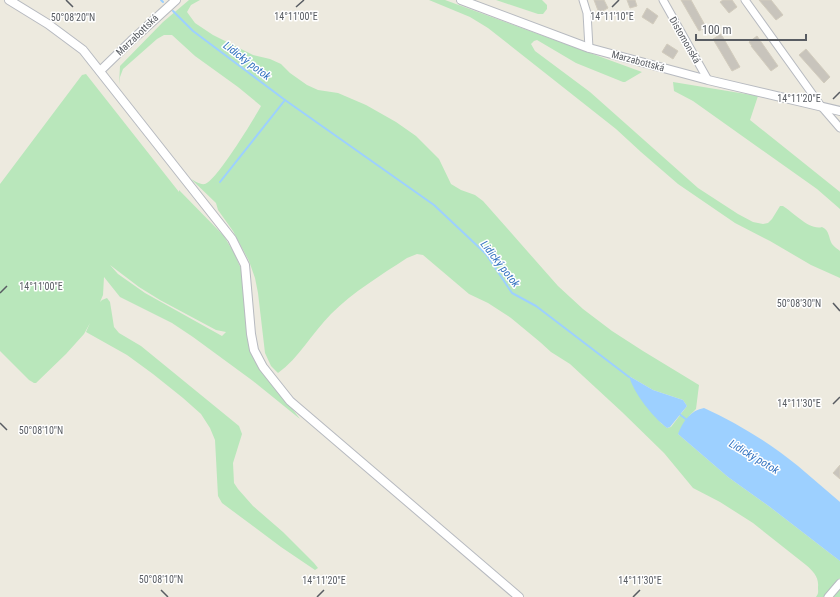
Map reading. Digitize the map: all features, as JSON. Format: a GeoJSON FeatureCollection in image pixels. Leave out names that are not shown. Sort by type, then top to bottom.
{"type":"FeatureCollection","features":[{"type":"Feature","properties":{"kind":"street"},"geometry":{"type":"LineString","coordinates":[[9,0],[48,24],[83,50],[232,238],[245,265],[251,334],[254,350],[263,367],[290,401],[519,597]]}},
{"type":"Feature","properties":{"kind":"street","name":"Marzabottská"},"geometry":{"type":"LineString","coordinates":[[100,71],[176,0]]}},
{"type":"Feature","properties":{"kind":"street","name":"Marzabottská"},"geometry":{"type":"LineString","coordinates":[[461,0],[589,48],[708,80],[840,111]]}},
{"type":"Feature","properties":{"kind":"street"},"geometry":{"type":"LineString","coordinates":[[583,0],[587,13],[589,48]]}},
{"type":"Feature","properties":{"kind":"street","name":"Distomonská"},"geometry":{"type":"LineString","coordinates":[[663,0],[708,80]]}},
{"type":"Feature","properties":{"kind":"street"},"geometry":{"type":"LineString","coordinates":[[745,0],[821,106],[840,128]]}},
{"type":"Feature","properties":{"kind":"street"},"geometry":{"type":"LineString","coordinates":[[828,597],[840,583]]}},
{"type":"Feature","properties":{"kind":"green space"},"geometry":{"type":"Polygon","coordinates":[[[189,0],[200,0],[191,5],[187,12],[195,23],[213,35],[253,55],[270,59],[281,64],[290,73],[307,85],[318,90],[338,93],[366,105],[396,122],[416,136],[439,159],[451,184],[461,190],[475,195],[483,201],[558,286],[583,309],[612,331],[699,385],[696,409],[690,415],[678,434],[728,477],[840,561],[840,578],[836,581],[840,586],[840,597],[816,597],[818,594],[818,580],[806,565],[753,523],[720,502],[693,488],[664,453],[570,364],[551,352],[511,318],[488,303],[469,294],[423,255],[417,254],[407,258],[348,298],[324,321],[299,353],[278,373],[271,366],[265,353],[258,293],[249,261],[233,231],[218,210],[216,203],[191,179],[203,184],[210,180],[226,161],[261,106],[238,87],[195,56],[172,35],[164,35],[157,39],[123,69],[119,85],[120,66],[163,22],[189,0]],[[629,376],[661,423],[667,428],[671,427],[687,406],[683,400],[653,390],[629,376]]]}},
{"type":"Feature","properties":{"kind":"green space"},"geometry":{"type":"Polygon","coordinates":[[[429,0],[445,0],[642,72],[623,82],[576,63],[537,40],[531,44],[535,51],[590,92],[698,188],[738,214],[753,222],[763,224],[768,223],[780,206],[783,206],[807,224],[825,229],[828,232],[832,244],[840,251],[840,278],[811,265],[735,223],[678,184],[616,129],[488,28],[470,17],[429,0]]]}},
{"type":"Feature","properties":{"kind":"green space"},"geometry":{"type":"Polygon","coordinates":[[[496,0],[542,0],[547,5],[547,9],[543,14],[538,14],[496,0]]]}},
{"type":"Feature","properties":{"kind":"green space"},"geometry":{"type":"Polygon","coordinates":[[[86,74],[179,192],[179,190],[224,236],[234,253],[247,282],[257,362],[300,419],[253,381],[193,337],[172,323],[120,297],[104,277],[103,295],[100,302],[107,298],[110,302],[114,327],[119,333],[141,346],[239,426],[242,434],[233,463],[234,483],[253,506],[283,532],[314,563],[318,568],[315,570],[281,547],[222,503],[218,496],[215,440],[210,428],[201,414],[153,374],[127,355],[86,332],[90,323],[84,334],[66,354],[36,383],[29,380],[0,351],[0,184],[82,75],[86,74]],[[110,265],[118,274],[145,293],[222,336],[226,332],[216,330],[139,287],[110,265]]]}},
{"type":"Feature","properties":{"kind":"green space"},"geometry":{"type":"Polygon","coordinates":[[[673,82],[758,96],[750,120],[840,192],[840,209],[817,189],[693,101],[674,91],[673,82]]]}},
{"type":"Feature","properties":{"kind":"water"},"geometry":{"type":"Polygon","coordinates":[[[629,376],[653,390],[683,400],[687,406],[670,427],[667,428],[645,405],[631,383],[629,376]]]}},
{"type":"Feature","properties":{"kind":"water"},"geometry":{"type":"Polygon","coordinates":[[[704,408],[729,420],[765,441],[798,466],[840,502],[840,561],[728,477],[678,434],[682,425],[691,414],[704,408]]]}},
{"type":"Feature","properties":{"kind":"building"},"geometry":{"type":"Polygon","coordinates":[[[594,0],[604,0],[608,8],[599,13],[594,0]]]}},
{"type":"Feature","properties":{"kind":"building"},"geometry":{"type":"Polygon","coordinates":[[[627,0],[635,0],[637,6],[630,8],[627,0]]]}},
{"type":"Feature","properties":{"kind":"building"},"geometry":{"type":"Polygon","coordinates":[[[681,0],[691,0],[706,27],[699,31],[681,0]]]}},
{"type":"Feature","properties":{"kind":"building"},"geometry":{"type":"Polygon","coordinates":[[[723,0],[732,0],[737,7],[729,13],[720,2],[723,0]]]}},
{"type":"Feature","properties":{"kind":"building"},"geometry":{"type":"Polygon","coordinates":[[[759,0],[771,0],[783,15],[776,20],[759,0]]]}},
{"type":"Feature","properties":{"kind":"building"},"geometry":{"type":"Polygon","coordinates":[[[647,8],[658,16],[653,24],[642,17],[647,8]]]}},
{"type":"Feature","properties":{"kind":"building"},"geometry":{"type":"Polygon","coordinates":[[[721,34],[740,67],[732,71],[713,39],[721,34]]]}},
{"type":"Feature","properties":{"kind":"building"},"geometry":{"type":"Polygon","coordinates":[[[757,36],[778,66],[771,71],[749,42],[757,36]]]}},
{"type":"Feature","properties":{"kind":"building"},"geometry":{"type":"Polygon","coordinates":[[[667,44],[678,51],[673,59],[662,52],[667,44]]]}},
{"type":"Feature","properties":{"kind":"building"},"geometry":{"type":"Polygon","coordinates":[[[806,49],[830,77],[824,83],[799,55],[806,49]]]}},
{"type":"Feature","properties":{"kind":"building"},"geometry":{"type":"Polygon","coordinates":[[[840,465],[840,479],[833,473],[840,465]]]}},
{"type":"Feature","properties":{"kind":"waterway","name":"Lidický potok"},"geometry":{"type":"LineString","coordinates":[[173,11],[193,31],[285,100],[434,205],[486,254],[512,293],[536,306],[629,377]]}},
{"type":"Feature","properties":{"kind":"waterway"},"geometry":{"type":"LineString","coordinates":[[220,182],[285,100]]}},
{"type":"Feature","properties":{"kind":"waterway","name":"Lidický potok"},"geometry":{"type":"LineString","coordinates":[[678,413],[687,420]]}}]}
